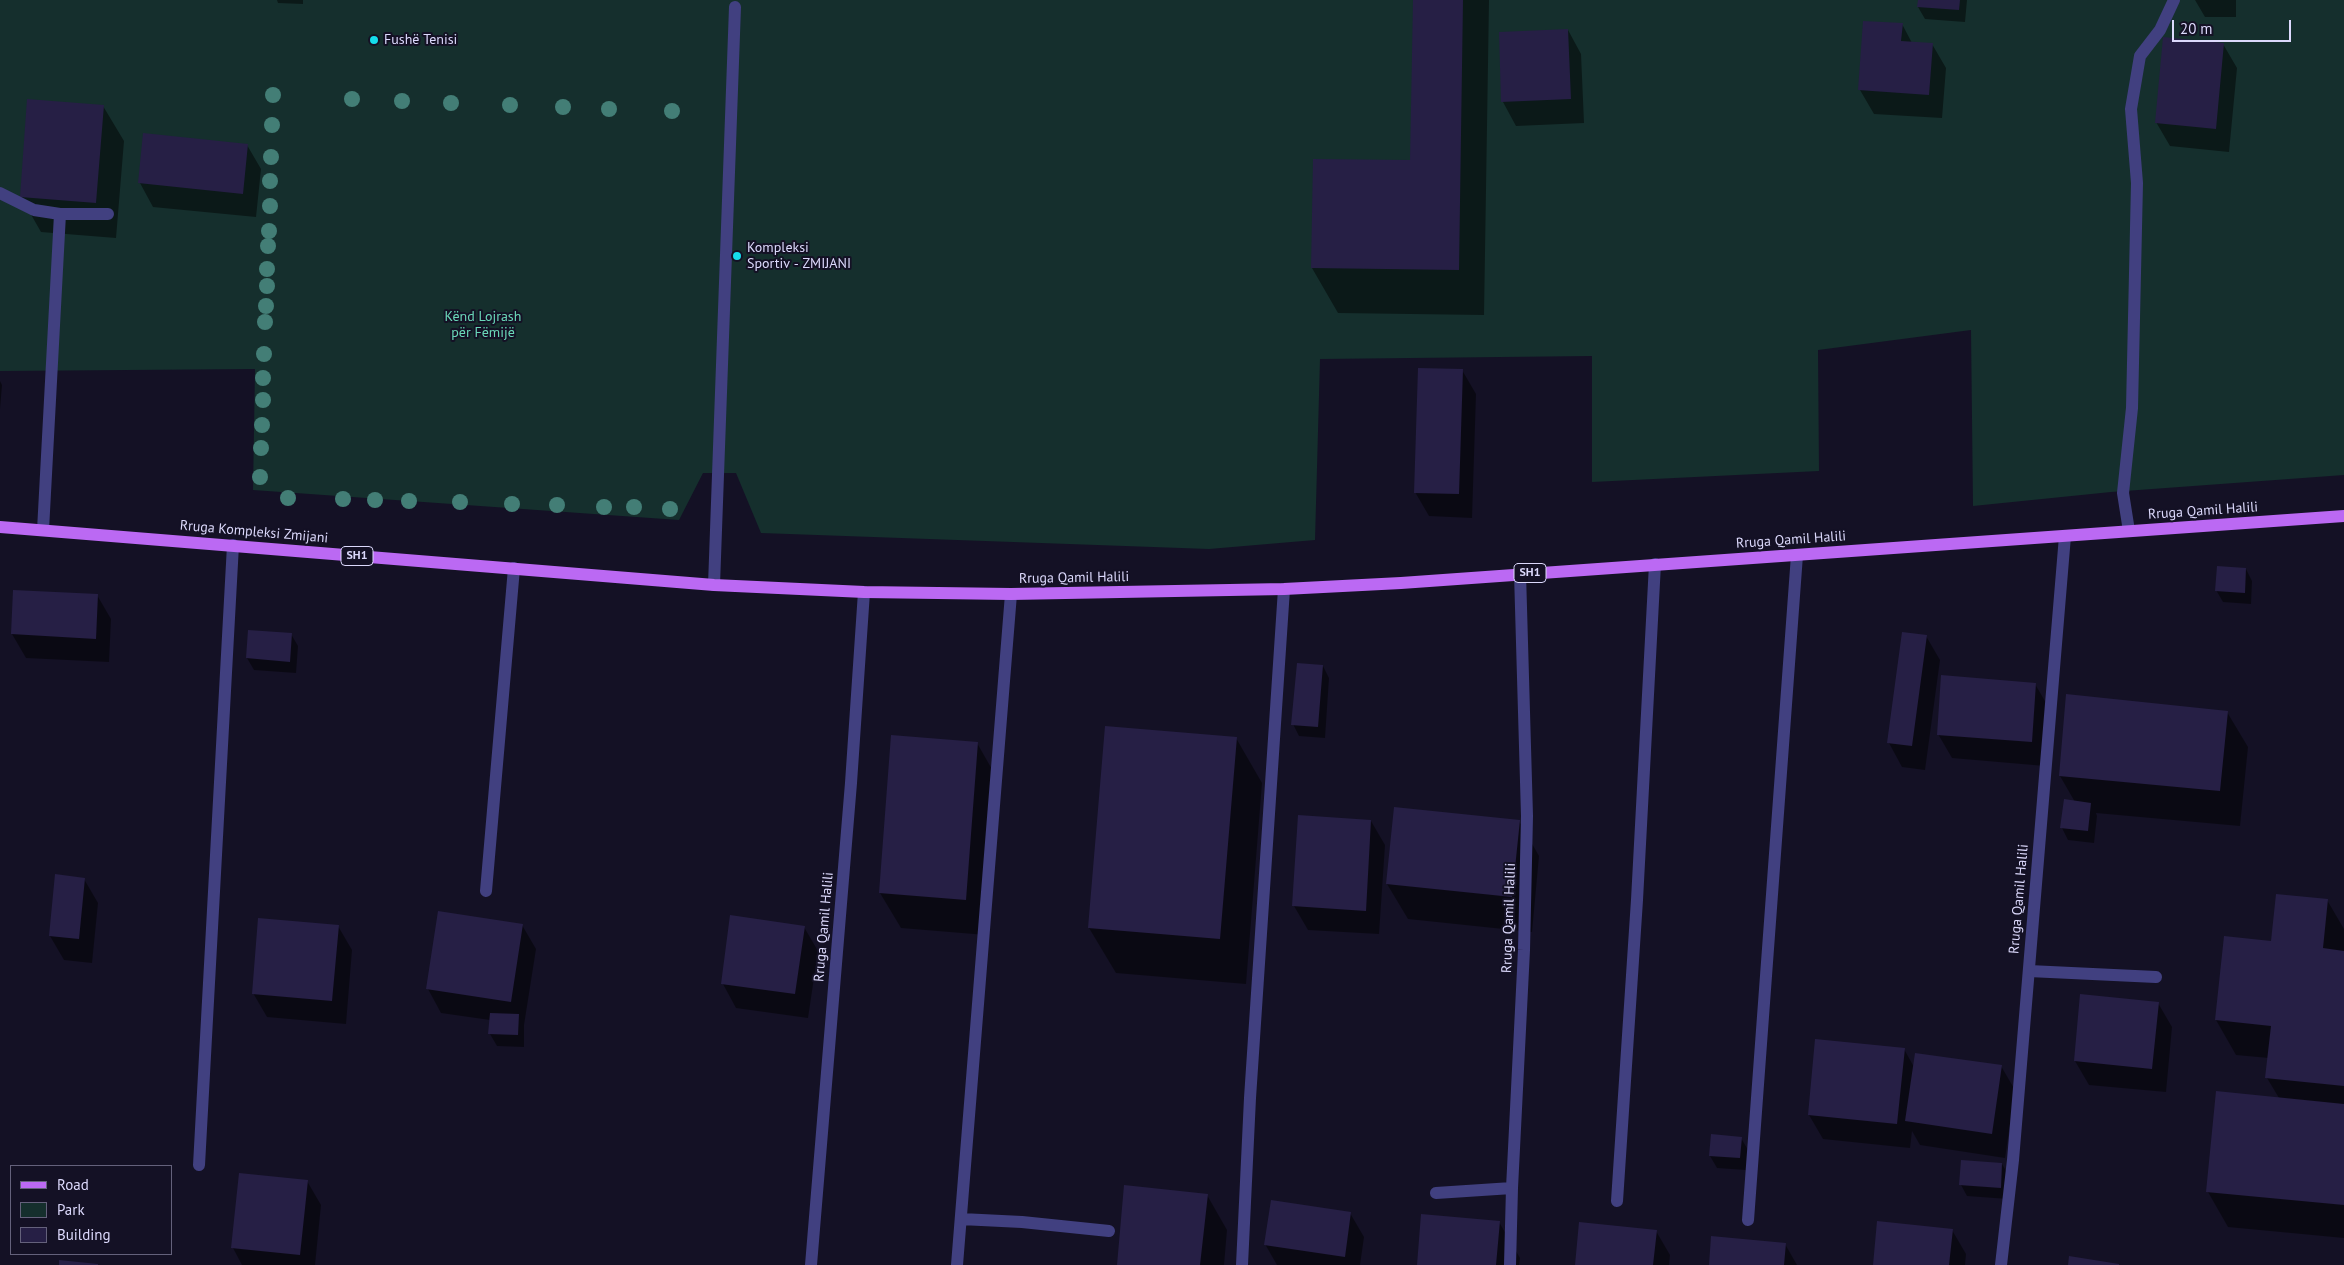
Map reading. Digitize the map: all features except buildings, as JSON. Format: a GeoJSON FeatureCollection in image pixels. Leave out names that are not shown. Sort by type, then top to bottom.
{"type":"FeatureCollection","features":[{"type":"Feature","properties":{"kind":"main road","name":"Rruga Qamil Halili"},"geometry":{"type":"LineString","coordinates":[[714,585],[864,592],[1011,594],[1284,589],[1401,583],[1520,573],[2344,516]]}},
{"type":"Feature","properties":{"kind":"main road","name":"Rruga Kompleksi Zmijani"},"geometry":{"type":"LineString","coordinates":[[0,527],[714,585]]}},
{"type":"Feature","properties":{"kind":"street"},"geometry":{"type":"LineString","coordinates":[[2129,531],[2123,493],[2132,408],[2137,183],[2131,109],[2140,56],[2160,30],[2174,0]]}},
{"type":"Feature","properties":{"kind":"street"},"geometry":{"type":"LineString","coordinates":[[714,585],[735,6]]}},
{"type":"Feature","properties":{"kind":"street"},"geometry":{"type":"LineString","coordinates":[[0,193],[34,210],[60,214],[108,214]]}},
{"type":"Feature","properties":{"kind":"street"},"geometry":{"type":"LineString","coordinates":[[42,530],[60,214]]}},
{"type":"Feature","properties":{"kind":"street","name":"Rruga Qamil Halili"},"geometry":{"type":"LineString","coordinates":[[2001,1265],[2014,1160],[2065,536]]}},
{"type":"Feature","properties":{"kind":"street"},"geometry":{"type":"LineString","coordinates":[[199,1165],[233,545]]}},
{"type":"Feature","properties":{"kind":"street"},"geometry":{"type":"LineString","coordinates":[[1748,1220],[1797,555]]}},
{"type":"Feature","properties":{"kind":"street"},"geometry":{"type":"LineString","coordinates":[[1617,1201],[1638,891],[1655,564]]}},
{"type":"Feature","properties":{"kind":"street"},"geometry":{"type":"LineString","coordinates":[[486,891],[514,568]]}},
{"type":"Feature","properties":{"kind":"street","name":"Rruga Qamil Halili"},"geometry":{"type":"LineString","coordinates":[[1510,1265],[1524,950],[1527,816],[1520,573]]}},
{"type":"Feature","properties":{"kind":"street"},"geometry":{"type":"LineString","coordinates":[[1242,1265],[1250,1098],[1284,589]]}},
{"type":"Feature","properties":{"kind":"street","name":"Rruga Qamil Halili"},"geometry":{"type":"LineString","coordinates":[[811,1265],[851,782],[864,592]]}},
{"type":"Feature","properties":{"kind":"street"},"geometry":{"type":"LineString","coordinates":[[957,1265],[1011,594]]}},
{"type":"Feature","properties":{"kind":"street"},"geometry":{"type":"LineString","coordinates":[[2029,971],[2156,977]]}},
{"type":"Feature","properties":{"kind":"street"},"geometry":{"type":"LineString","coordinates":[[1436,1194],[1512,1188]]}},
{"type":"Feature","properties":{"kind":"street"},"geometry":{"type":"LineString","coordinates":[[961,1219],[1022,1222],[1109,1231]]}},
{"type":"Feature","properties":{"kind":"green space","name":"Kënd Lojrash për Fëmijë"},"geometry":{"type":"Polygon","coordinates":[[[0,0],[2344,0],[2344,475],[2111,492],[1973,506],[1971,330],[1818,350],[1819,471],[1592,482],[1592,356],[1320,359],[1315,540],[1209,549],[761,533],[736,473],[703,473],[679,520],[253,490],[255,369],[0,371],[0,0]]]}},
{"type":"Feature","properties":{"kind":"place","name":"Fushë Tenisi"},"geometry":{"type":"Point","coordinates":[374,40]}},
{"type":"Feature","properties":{"kind":"place","name":"Kompleksi Sportiv - ZMIJANI"},"geometry":{"type":"Point","coordinates":[737,256]}}]}
